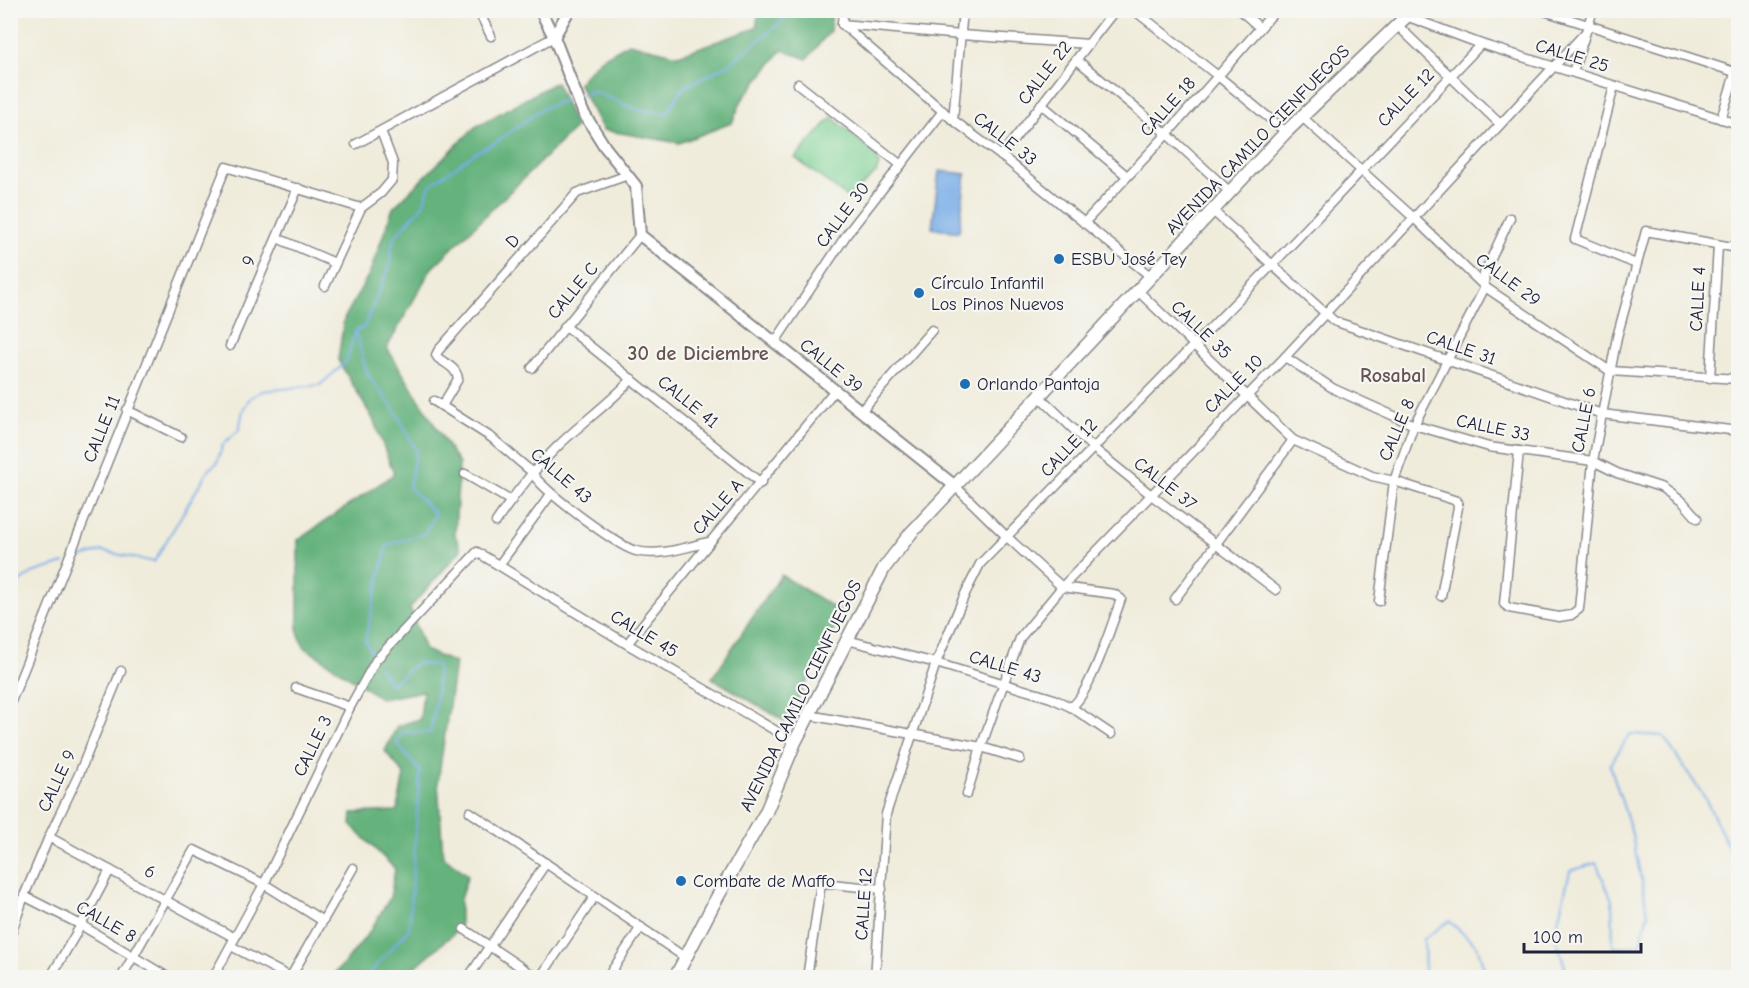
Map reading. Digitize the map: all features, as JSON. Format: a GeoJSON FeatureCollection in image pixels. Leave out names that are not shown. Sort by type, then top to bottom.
{"type":"FeatureCollection","features":[{"type":"Feature","properties":{"kind":"main road","name":"AVENIDA CAMILO CIENFUEGOS"},"geometry":{"type":"LineString","coordinates":[[677,974],[766,812],[795,742],[884,567],[911,533],[1150,276],[1301,116],[1404,16]]}},
{"type":"Feature","properties":{"kind":"street"},"geometry":{"type":"LineString","coordinates":[[478,10],[491,36]]}},
{"type":"Feature","properties":{"kind":"street"},"geometry":{"type":"LineString","coordinates":[[540,10],[554,37],[583,112],[605,147],[636,186],[640,235]]}},
{"type":"Feature","properties":{"kind":"street"},"geometry":{"type":"LineString","coordinates":[[357,144],[554,37],[569,10]]}},
{"type":"Feature","properties":{"kind":"street"},"geometry":{"type":"LineString","coordinates":[[843,10],[842,24],[1089,44]]}},
{"type":"Feature","properties":{"kind":"street"},"geometry":{"type":"LineString","coordinates":[[953,120],[963,10]]}},
{"type":"Feature","properties":{"kind":"street"},"geometry":{"type":"LineString","coordinates":[[1103,25],[1104,10]]}},
{"type":"Feature","properties":{"kind":"street","name":"CALLE 22"},"geometry":{"type":"LineString","coordinates":[[1001,156],[1115,10]]}},
{"type":"Feature","properties":{"kind":"street"},"geometry":{"type":"LineString","coordinates":[[1134,10],[1286,132]]}},
{"type":"Feature","properties":{"kind":"street"},"geometry":{"type":"LineString","coordinates":[[1240,10],[1260,28]]}},
{"type":"Feature","properties":{"kind":"street","name":"CALLE 18"},"geometry":{"type":"LineString","coordinates":[[1084,224],[1276,10]]}},
{"type":"Feature","properties":{"kind":"street"},"geometry":{"type":"LineString","coordinates":[[1541,10],[1586,30],[1738,70],[1721,119]]}},
{"type":"Feature","properties":{"kind":"street"},"geometry":{"type":"LineString","coordinates":[[1573,72],[1593,10]]}},
{"type":"Feature","properties":{"kind":"street"},"geometry":{"type":"LineString","coordinates":[[1404,16],[1449,77],[1500,124]]}},
{"type":"Feature","properties":{"kind":"street","name":"CALLE 25"},"geometry":{"type":"LineString","coordinates":[[1404,16],[1481,44],[1738,124]]}},
{"type":"Feature","properties":{"kind":"street","name":"CALLE 33"},"geometry":{"type":"LineString","coordinates":[[842,24],[953,120],[1150,276]]}},
{"type":"Feature","properties":{"kind":"street","name":"CALLE 10"},"geometry":{"type":"LineString","coordinates":[[967,794],[981,747],[1020,638],[1062,587],[1285,357],[1555,67],[1586,30]]}},
{"type":"Feature","properties":{"kind":"street","name":"CALLE 12"},"geometry":{"type":"LineString","coordinates":[[875,978],[886,814],[936,663],[980,564],[1273,264],[1481,44]]}},
{"type":"Feature","properties":{"kind":"street"},"geometry":{"type":"LineString","coordinates":[[1077,60],[1167,134],[1230,192]]}},
{"type":"Feature","properties":{"kind":"street"},"geometry":{"type":"LineString","coordinates":[[798,84],[901,165]]}},
{"type":"Feature","properties":{"kind":"street"},"geometry":{"type":"LineString","coordinates":[[1614,86],[1575,239],[1636,264]]}},
{"type":"Feature","properties":{"kind":"street"},"geometry":{"type":"LineString","coordinates":[[1041,104],[1127,176]]}},
{"type":"Feature","properties":{"kind":"street","name":"CALLE 30"},"geometry":{"type":"LineString","coordinates":[[775,342],[848,234],[943,111]]}},
{"type":"Feature","properties":{"kind":"street","name":"CALLE 29"},"geometry":{"type":"LineString","coordinates":[[1301,116],[1414,218],[1485,287],[1611,371],[1738,379]]}},
{"type":"Feature","properties":{"kind":"street"},"geometry":{"type":"LineString","coordinates":[[325,286],[362,208],[381,193],[392,180],[393,163],[381,131]]}},
{"type":"Feature","properties":{"kind":"street","name":"CALLE 11"},"geometry":{"type":"LineString","coordinates":[[10,704],[226,167],[298,188]]}},
{"type":"Feature","properties":{"kind":"street","name":"D"},"geometry":{"type":"LineString","coordinates":[[438,404],[458,379],[458,374],[456,370],[438,358],[436,355],[438,351],[577,194],[628,175]]}},
{"type":"Feature","properties":{"kind":"street"},"geometry":{"type":"LineString","coordinates":[[298,188],[362,208]]}},
{"type":"Feature","properties":{"kind":"street","name":"9"},"geometry":{"type":"LineString","coordinates":[[230,346],[298,188]]}},
{"type":"Feature","properties":{"kind":"street","name":"CALLE 31"},"geometry":{"type":"LineString","coordinates":[[1213,211],[1334,321],[1602,414],[1738,431]]}},
{"type":"Feature","properties":{"kind":"street","name":"CALLE 8"},"geometry":{"type":"LineString","coordinates":[[1378,601],[1394,481],[1414,425],[1485,287],[1484,274],[1510,218]]}},
{"type":"Feature","properties":{"kind":"street","name":"CALLE 6"},"geometry":{"type":"LineString","coordinates":[[1519,451],[1504,604],[1509,608],[1559,617],[1571,615],[1579,609],[1593,461],[1617,337],[1646,231],[1718,246]]}},
{"type":"Feature","properties":{"kind":"street","name":"CALLE 39"},"geometry":{"type":"LineString","coordinates":[[640,235],[955,486],[1062,587]]}},
{"type":"Feature","properties":{"kind":"street","name":"CALLE C"},"geometry":{"type":"LineString","coordinates":[[532,368],[640,235]]}},
{"type":"Feature","properties":{"kind":"street"},"geometry":{"type":"LineString","coordinates":[[276,238],[335,264]]}},
{"type":"Feature","properties":{"kind":"street","name":"CALLE 4"},"geometry":{"type":"LineString","coordinates":[[1710,378],[1718,246],[1732,247],[1738,240]]}},
{"type":"Feature","properties":{"kind":"street","name":"CALLE 35"},"geometry":{"type":"LineString","coordinates":[[1138,291],[1293,440],[1372,476],[1457,501],[1458,507],[1441,596]]}},
{"type":"Feature","properties":{"kind":"street","name":"CALLE 41"},"geometry":{"type":"LineString","coordinates":[[565,326],[761,483]]}},
{"type":"Feature","properties":{"kind":"street"},"geometry":{"type":"LineString","coordinates":[[861,411],[932,330]]}},
{"type":"Feature","properties":{"kind":"street","name":"CALLE 33"},"geometry":{"type":"LineString","coordinates":[[1285,357],[1334,389],[1414,425],[1489,447],[1593,461],[1617,473],[1663,488],[1683,502],[1697,518]]}},
{"type":"Feature","properties":{"kind":"street"},"geometry":{"type":"LineString","coordinates":[[496,522],[533,473],[557,446],[632,379]]}},
{"type":"Feature","properties":{"kind":"street","name":"CALLE A"},"geometry":{"type":"LineString","coordinates":[[627,644],[834,391]]}},
{"type":"Feature","properties":{"kind":"street","name":"CALLE 37"},"geometry":{"type":"LineString","coordinates":[[1039,396],[1092,447],[1276,590]]}},
{"type":"Feature","properties":{"kind":"street","name":"CALLE 43"},"geometry":{"type":"LineString","coordinates":[[438,404],[492,438],[533,473],[534,478],[551,494],[633,551],[656,554],[709,542]]}},
{"type":"Feature","properties":{"kind":"street"},"geometry":{"type":"LineString","coordinates":[[127,410],[181,437]]}},
{"type":"Feature","properties":{"kind":"street"},"geometry":{"type":"LineString","coordinates":[[1175,599],[1293,440]]}},
{"type":"Feature","properties":{"kind":"street"},"geometry":{"type":"LineString","coordinates":[[465,474],[511,501]]}},
{"type":"Feature","properties":{"kind":"street"},"geometry":{"type":"LineString","coordinates":[[499,565],[551,494]]}},
{"type":"Feature","properties":{"kind":"street","name":"CALLE 45"},"geometry":{"type":"LineString","coordinates":[[477,552],[627,644],[795,742]]}},
{"type":"Feature","properties":{"kind":"street","name":"CALLE 3"},"geometry":{"type":"LineString","coordinates":[[213,978],[264,884],[350,707],[376,660],[477,552]]}},
{"type":"Feature","properties":{"kind":"street"},"geometry":{"type":"LineString","coordinates":[[1062,587],[1114,594],[1121,599],[1088,682],[1076,704],[1071,707]]}},
{"type":"Feature","properties":{"kind":"street","name":"CALLE 43"},"geometry":{"type":"LineString","coordinates":[[847,640],[936,663],[1051,698],[1071,707],[1111,734]]}},
{"type":"Feature","properties":{"kind":"street","name":"CALLE 9"},"geometry":{"type":"LineString","coordinates":[[10,938],[24,896],[79,774],[121,671]]}},
{"type":"Feature","properties":{"kind":"street"},"geometry":{"type":"LineString","coordinates":[[296,688],[350,707]]}},
{"type":"Feature","properties":{"kind":"street"},"geometry":{"type":"LineString","coordinates":[[809,715],[981,747],[1020,759]]}},
{"type":"Feature","properties":{"kind":"street"},"geometry":{"type":"LineString","coordinates":[[470,812],[686,958]]}},
{"type":"Feature","properties":{"kind":"street","name":"6"},"geometry":{"type":"LineString","coordinates":[[49,837],[166,900],[290,977]]}},
{"type":"Feature","properties":{"kind":"street"},"geometry":{"type":"LineString","coordinates":[[121,978],[194,850],[264,884],[323,921]]}},
{"type":"Feature","properties":{"kind":"street"},"geometry":{"type":"LineString","coordinates":[[468,978],[546,863]]}},
{"type":"Feature","properties":{"kind":"street"},"geometry":{"type":"LineString","coordinates":[[290,977],[353,868]]}},
{"type":"Feature","properties":{"kind":"street"},"geometry":{"type":"LineString","coordinates":[[50,978],[81,926],[110,870]]}},
{"type":"Feature","properties":{"kind":"street"},"geometry":{"type":"LineString","coordinates":[[807,978],[821,883],[882,889]]}},
{"type":"Feature","properties":{"kind":"street","name":"CALLE 8"},"geometry":{"type":"LineString","coordinates":[[24,896],[81,926],[169,978]]}},
{"type":"Feature","properties":{"kind":"street"},"geometry":{"type":"LineString","coordinates":[[464,929],[538,978],[595,896]]}},
{"type":"Feature","properties":{"kind":"street"},"geometry":{"type":"LineString","coordinates":[[607,978],[641,927]]}},
{"type":"Feature","properties":{"kind":"street"},"geometry":{"type":"LineString","coordinates":[[677,974],[691,978]]}},
{"type":"Feature","properties":{"kind":"green space"},"geometry":{"type":"Polygon","coordinates":[[[759,11],[832,11],[830,31],[807,59],[782,50],[742,100],[732,123],[679,143],[603,130],[578,83],[599,60],[629,43],[678,55],[756,28],[759,11]]]}},
{"type":"Feature","properties":{"kind":"green space"},"geometry":{"type":"Polygon","coordinates":[[[556,82],[576,127],[431,269],[387,348],[459,464],[455,535],[461,550],[410,608],[425,650],[455,663],[438,782],[443,856],[468,875],[460,899],[460,928],[404,977],[330,977],[344,964],[370,931],[390,898],[395,869],[351,825],[352,813],[397,811],[404,774],[385,751],[397,726],[420,719],[423,691],[382,699],[304,647],[298,632],[298,540],[394,474],[373,419],[338,360],[344,319],[370,272],[393,208],[475,127],[556,82]]]}},
{"type":"Feature","properties":{"kind":"green space"},"geometry":{"type":"Polygon","coordinates":[[[832,117],[875,154],[879,164],[876,173],[848,198],[795,158],[832,117]]]}},
{"type":"Feature","properties":{"kind":"green space"},"geometry":{"type":"Polygon","coordinates":[[[781,575],[843,613],[786,722],[712,678],[781,575]]]}},
{"type":"Feature","properties":{"kind":"water"},"geometry":{"type":"Polygon","coordinates":[[[939,171],[966,174],[959,232],[932,228],[939,171]]]}},
{"type":"Feature","properties":{"kind":"waterway"},"geometry":{"type":"LineString","coordinates":[[581,95],[592,91],[638,110],[667,113],[683,88],[729,64],[786,18],[786,10]]}},
{"type":"Feature","properties":{"kind":"waterway"},"geometry":{"type":"LineString","coordinates":[[372,654],[365,640],[387,545],[424,534],[435,514],[409,487],[416,450],[396,412],[368,375],[355,331],[364,327],[389,268],[393,239],[423,205],[430,185],[478,151],[494,144],[543,108],[572,98]]}},
{"type":"Feature","properties":{"kind":"waterway"},"geometry":{"type":"LineString","coordinates":[[69,561],[102,551],[154,562],[209,469],[217,463],[223,444],[239,430],[243,410],[250,398],[262,391],[320,385],[346,362],[355,333]]}},
{"type":"Feature","properties":{"kind":"waterway"},"geometry":{"type":"LineString","coordinates":[[10,589],[32,573],[64,563]]}},
{"type":"Feature","properties":{"kind":"waterway"},"geometry":{"type":"LineString","coordinates":[[365,978],[409,929],[420,771],[397,744],[403,732],[430,733],[436,702],[438,665],[416,663],[391,685],[379,666]]}},
{"type":"Feature","properties":{"kind":"waterway"},"geometry":{"type":"LineString","coordinates":[[1568,978],[1555,934],[1570,871],[1596,863],[1612,900],[1613,947],[1640,946],[1648,913],[1631,830],[1610,765],[1630,734],[1663,736],[1705,798],[1738,867]]}},
{"type":"Feature","properties":{"kind":"waterway"},"geometry":{"type":"LineString","coordinates":[[1425,978],[1424,939],[1449,921],[1477,946],[1487,978]]}},
{"type":"Feature","properties":{"kind":"place","name":"ESBU José Tey"},"geometry":{"type":"Point","coordinates":[1059,259]}},
{"type":"Feature","properties":{"kind":"place","name":"Círculo Infantil Los Pinos Nuevos"},"geometry":{"type":"Point","coordinates":[919,293]}},
{"type":"Feature","properties":{"kind":"place","name":"Orlando Pantoja"},"geometry":{"type":"Point","coordinates":[965,384]}},
{"type":"Feature","properties":{"kind":"place","name":"Combate de Maffo"},"geometry":{"type":"Point","coordinates":[681,881]}},
{"type":"Feature","properties":{"kind":"district","name":"30 de Diciembre"},"geometry":{"type":"Point","coordinates":[698,353]}},
{"type":"Feature","properties":{"kind":"district","name":"Rosabal"},"geometry":{"type":"Point","coordinates":[1393,375]}}]}
